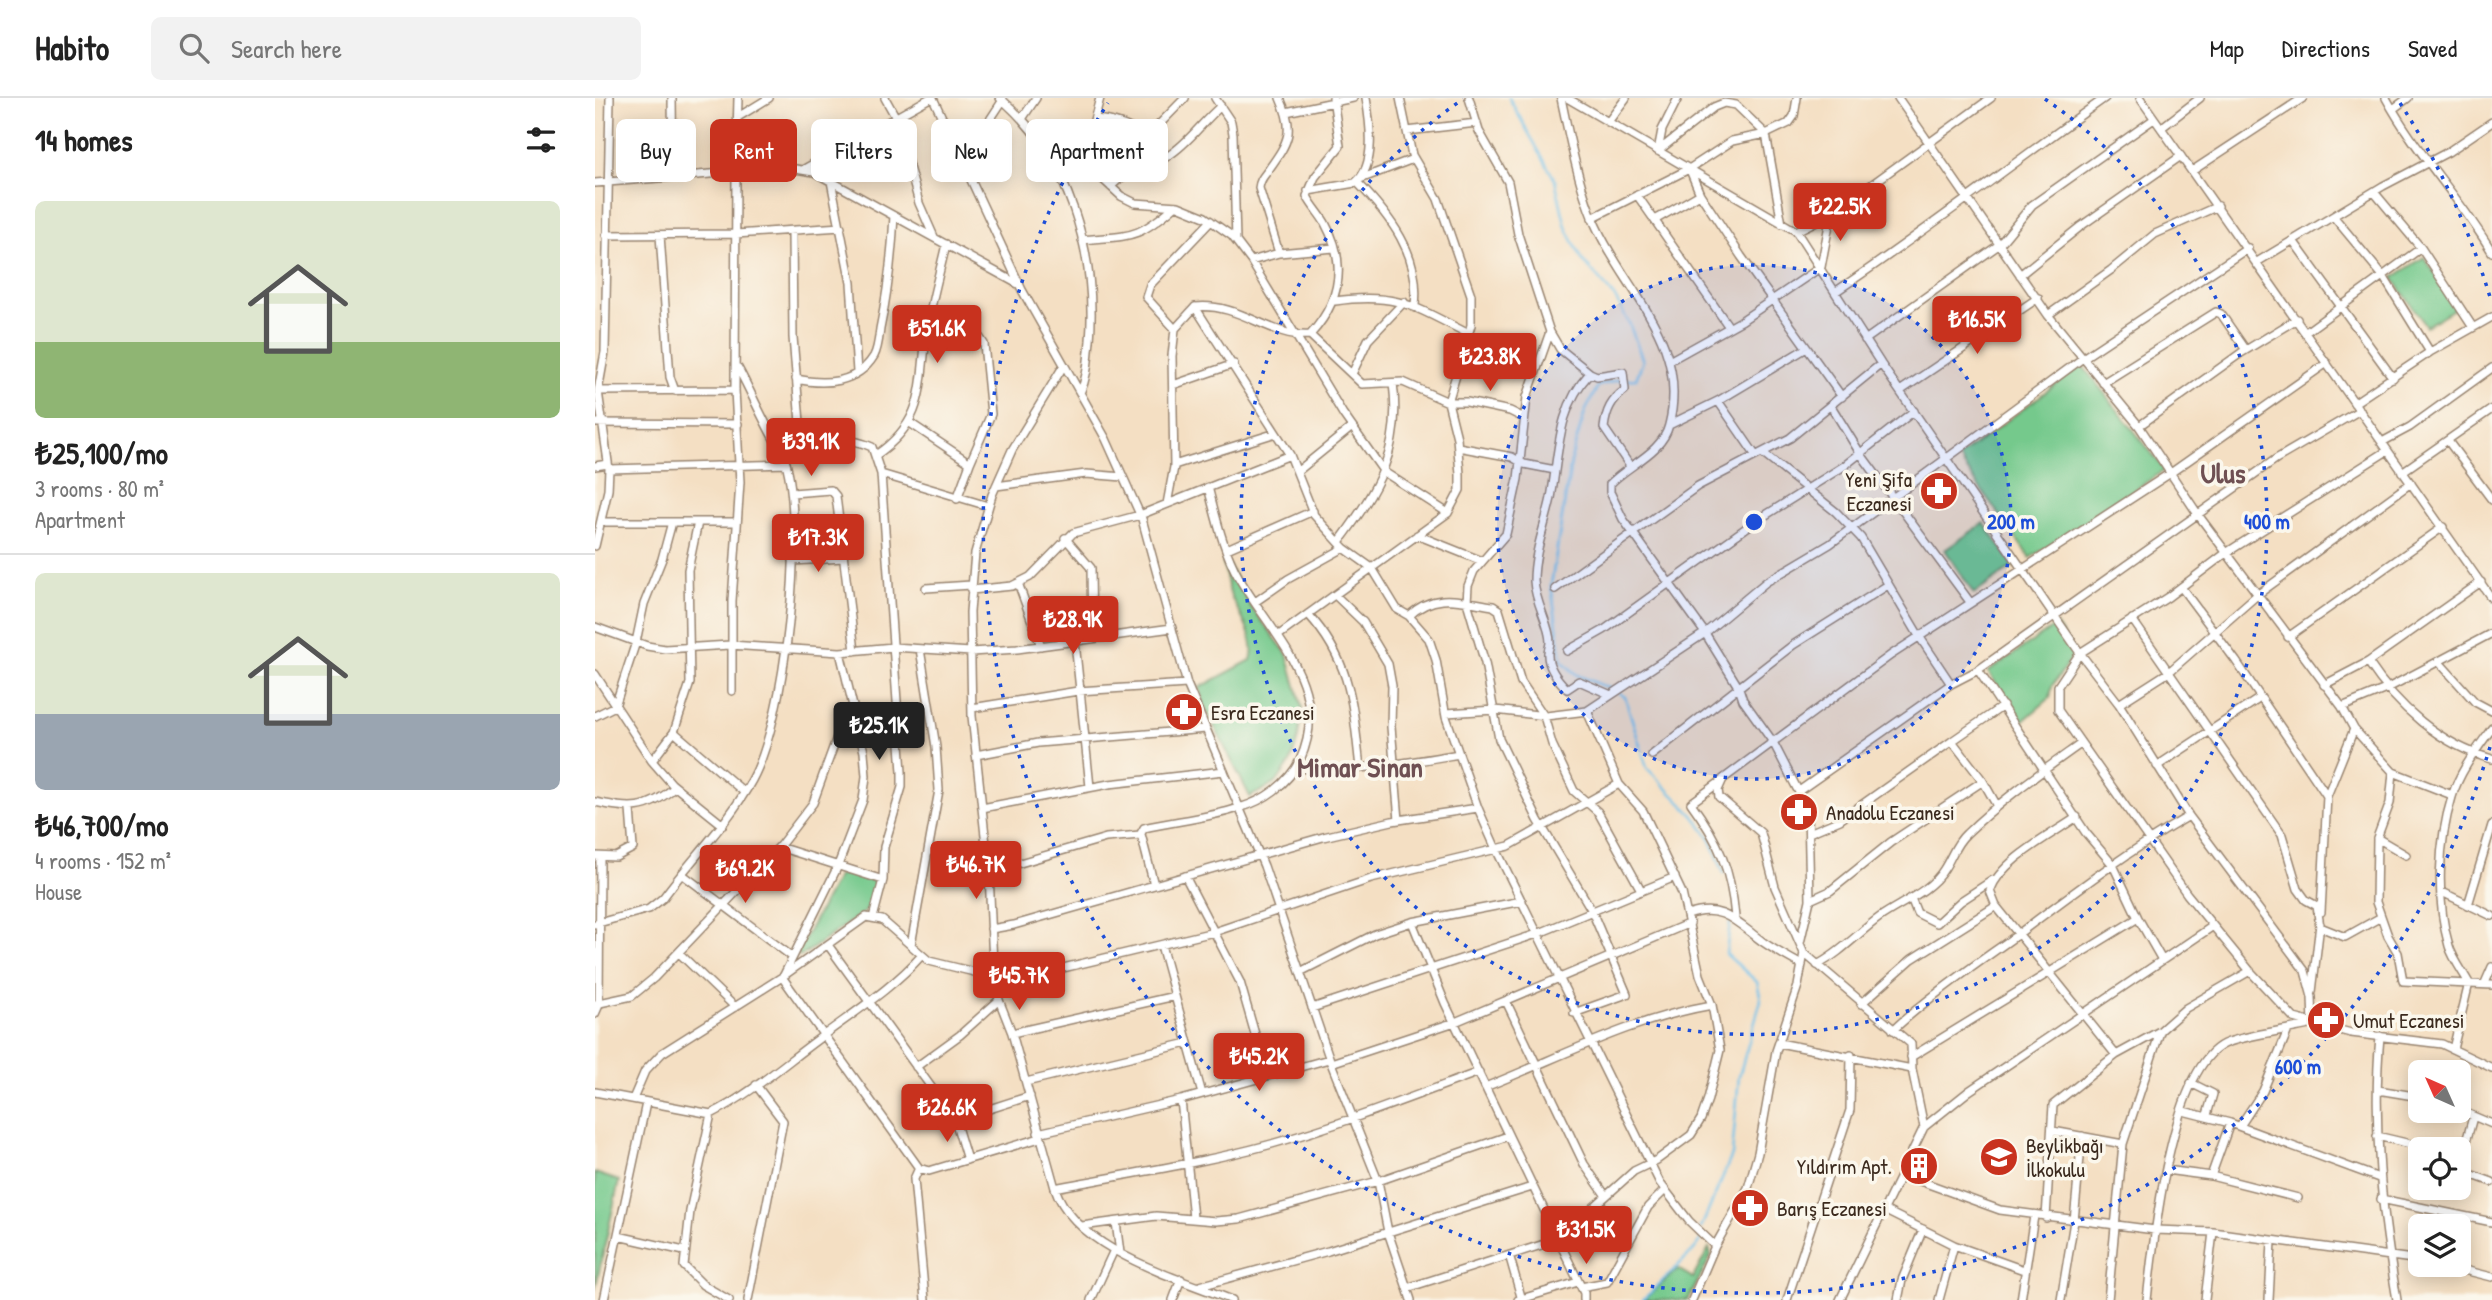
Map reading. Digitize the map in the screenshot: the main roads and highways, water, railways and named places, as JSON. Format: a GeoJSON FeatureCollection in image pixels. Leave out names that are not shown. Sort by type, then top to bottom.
{"type":"FeatureCollection","features":[{"type":"Feature","properties":{"kind":"waterway"},"geometry":{"type":"LineString","coordinates":[[1509,98],[1555,180],[1566,227],[1583,261],[1614,296],[1629,323],[1643,361],[1636,379],[1617,380],[1598,386],[1585,412],[1572,456],[1551,585],[1562,661],[1577,675],[1613,690]]}},
{"type":"Feature","properties":{"kind":"waterway"},"geometry":{"type":"LineString","coordinates":[[1619,693],[1625,697],[1647,768],[1693,815],[1710,838],[1724,873]]}},
{"type":"Feature","properties":{"kind":"waterway"},"geometry":{"type":"LineString","coordinates":[[1701,1228],[1732,1155],[1739,1076],[1761,1000],[1757,982],[1726,954],[1730,923]]}},
{"type":"Feature","properties":{"kind":"waterway"},"geometry":{"type":"LineString","coordinates":[[1643,1300],[1693,1251],[1700,1242],[1701,1235]]}},
{"type":"Feature","properties":{"kind":"place","name":"Yeni Şifa Eczanesi"},"geometry":{"type":"Point","coordinates":[1939,491]}},
{"type":"Feature","properties":{"kind":"place","name":"Esra Eczanesi"},"geometry":{"type":"Point","coordinates":[1184,712]}},
{"type":"Feature","properties":{"kind":"place","name":"Anadolu Eczanesi"},"geometry":{"type":"Point","coordinates":[1799,812]}},
{"type":"Feature","properties":{"kind":"place","name":"Umut Eczanesi"},"geometry":{"type":"Point","coordinates":[2326,1020]}},
{"type":"Feature","properties":{"kind":"place","name":"Beylikbağı İlkokulu"},"geometry":{"type":"Point","coordinates":[1999,1157]}},
{"type":"Feature","properties":{"kind":"place","name":"Yıldırım Apt."},"geometry":{"type":"Point","coordinates":[1919,1166]}},
{"type":"Feature","properties":{"kind":"place","name":"Barış Eczanesi"},"geometry":{"type":"Point","coordinates":[1750,1208]}},
{"type":"Feature","properties":{"kind":"district","name":"Ulus"},"geometry":{"type":"Point","coordinates":[2223,473]}},
{"type":"Feature","properties":{"kind":"district","name":"Mimar Sinan"},"geometry":{"type":"Point","coordinates":[1360,767]}}]}
